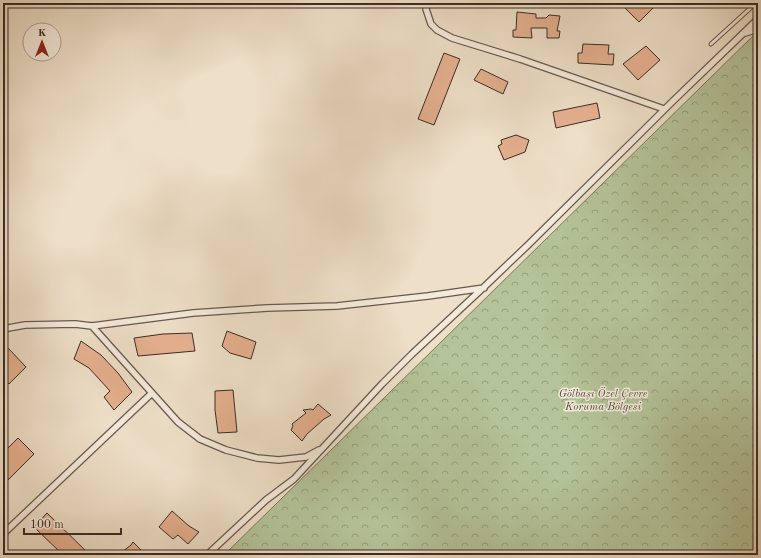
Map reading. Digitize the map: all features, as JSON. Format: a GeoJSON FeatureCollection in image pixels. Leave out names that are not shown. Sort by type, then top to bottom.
{"type":"FeatureCollection","features":[{"type":"Feature","properties":{"kind":"street"},"geometry":{"type":"LineString","coordinates":[[426,3],[430,24],[437,30],[452,38],[520,59],[664,109]]}},
{"type":"Feature","properties":{"kind":"street"},"geometry":{"type":"LineString","coordinates":[[206,555],[266,500],[294,479],[387,379],[426,340],[530,244],[664,109],[758,19]]}},
{"type":"Feature","properties":{"kind":"street"},"geometry":{"type":"LineString","coordinates":[[742,34],[758,29]]}},
{"type":"Feature","properties":{"kind":"street"},"geometry":{"type":"LineString","coordinates":[[3,328],[25,325],[75,324],[92,326],[194,313],[267,308],[337,306],[484,288]]}},
{"type":"Feature","properties":{"kind":"street"},"geometry":{"type":"LineString","coordinates":[[92,326],[178,422],[200,439],[226,450],[257,458],[279,460],[306,457],[323,448]]}},
{"type":"Feature","properties":{"kind":"street"},"geometry":{"type":"LineString","coordinates":[[3,534],[152,393]]}},
{"type":"Feature","properties":{"kind":"lane"},"geometry":{"type":"LineString","coordinates":[[711,44],[756,3]]}},
{"type":"Feature","properties":{"kind":"green space","name":"Gölbaşı Özel Çevre Koruma Bölgesi"},"geometry":{"type":"Polygon","coordinates":[[[758,31],[758,555],[224,555],[758,31]]]}},
{"type":"Feature","properties":{"kind":"building"},"geometry":{"type":"Polygon","coordinates":[[[632,3],[658,3],[639,22],[625,8],[632,3]]]}},
{"type":"Feature","properties":{"kind":"building"},"geometry":{"type":"Polygon","coordinates":[[[517,12],[536,14],[536,18],[546,18],[549,15],[560,16],[557,31],[560,31],[559,38],[547,38],[547,28],[531,28],[532,38],[513,37],[513,30],[516,30],[517,12]]]}},
{"type":"Feature","properties":{"kind":"building"},"geometry":{"type":"Polygon","coordinates":[[[583,44],[609,45],[608,54],[614,54],[613,65],[578,63],[578,53],[582,53],[583,44]]]}},
{"type":"Feature","properties":{"kind":"building"},"geometry":{"type":"Polygon","coordinates":[[[646,46],[660,60],[638,80],[623,64],[646,46]]]}},
{"type":"Feature","properties":{"kind":"building"},"geometry":{"type":"Polygon","coordinates":[[[444,53],[460,59],[434,125],[418,119],[444,53]]]}},
{"type":"Feature","properties":{"kind":"building"},"geometry":{"type":"Polygon","coordinates":[[[481,69],[508,82],[503,94],[474,80],[481,69]]]}},
{"type":"Feature","properties":{"kind":"building"},"geometry":{"type":"Polygon","coordinates":[[[597,103],[600,118],[556,128],[553,112],[597,103]]]}},
{"type":"Feature","properties":{"kind":"building"},"geometry":{"type":"Polygon","coordinates":[[[516,135],[529,140],[525,152],[504,160],[498,146],[502,144],[501,140],[516,135]]]}},
{"type":"Feature","properties":{"kind":"building"},"geometry":{"type":"Polygon","coordinates":[[[227,331],[256,342],[251,359],[230,353],[222,346],[227,331]]]}},
{"type":"Feature","properties":{"kind":"building"},"geometry":{"type":"Polygon","coordinates":[[[192,333],[195,351],[138,356],[134,338],[163,334],[192,333]]]}},
{"type":"Feature","properties":{"kind":"building"},"geometry":{"type":"Polygon","coordinates":[[[81,341],[101,355],[118,373],[132,392],[114,410],[104,397],[110,391],[89,368],[74,359],[81,341]]]}},
{"type":"Feature","properties":{"kind":"building"},"geometry":{"type":"Polygon","coordinates":[[[8,348],[26,367],[9,384],[3,378],[3,353],[8,348]]]}},
{"type":"Feature","properties":{"kind":"building"},"geometry":{"type":"Polygon","coordinates":[[[233,390],[237,432],[218,433],[215,410],[215,391],[233,390]]]}},
{"type":"Feature","properties":{"kind":"building"},"geometry":{"type":"Polygon","coordinates":[[[318,404],[331,415],[324,419],[307,434],[302,441],[291,430],[293,426],[292,424],[306,413],[303,410],[313,410],[318,404]]]}},
{"type":"Feature","properties":{"kind":"building"},"geometry":{"type":"Polygon","coordinates":[[[18,438],[34,454],[3,485],[3,453],[18,438]]]}},
{"type":"Feature","properties":{"kind":"building"},"geometry":{"type":"Polygon","coordinates":[[[172,511],[189,526],[199,532],[188,544],[178,535],[173,539],[159,527],[172,511]]]}},
{"type":"Feature","properties":{"kind":"building"},"geometry":{"type":"Polygon","coordinates":[[[47,513],[90,555],[63,555],[34,527],[47,513]]]}},
{"type":"Feature","properties":{"kind":"building"},"geometry":{"type":"Polygon","coordinates":[[[133,542],[146,555],[118,555],[131,545],[133,542]]]}}]}
